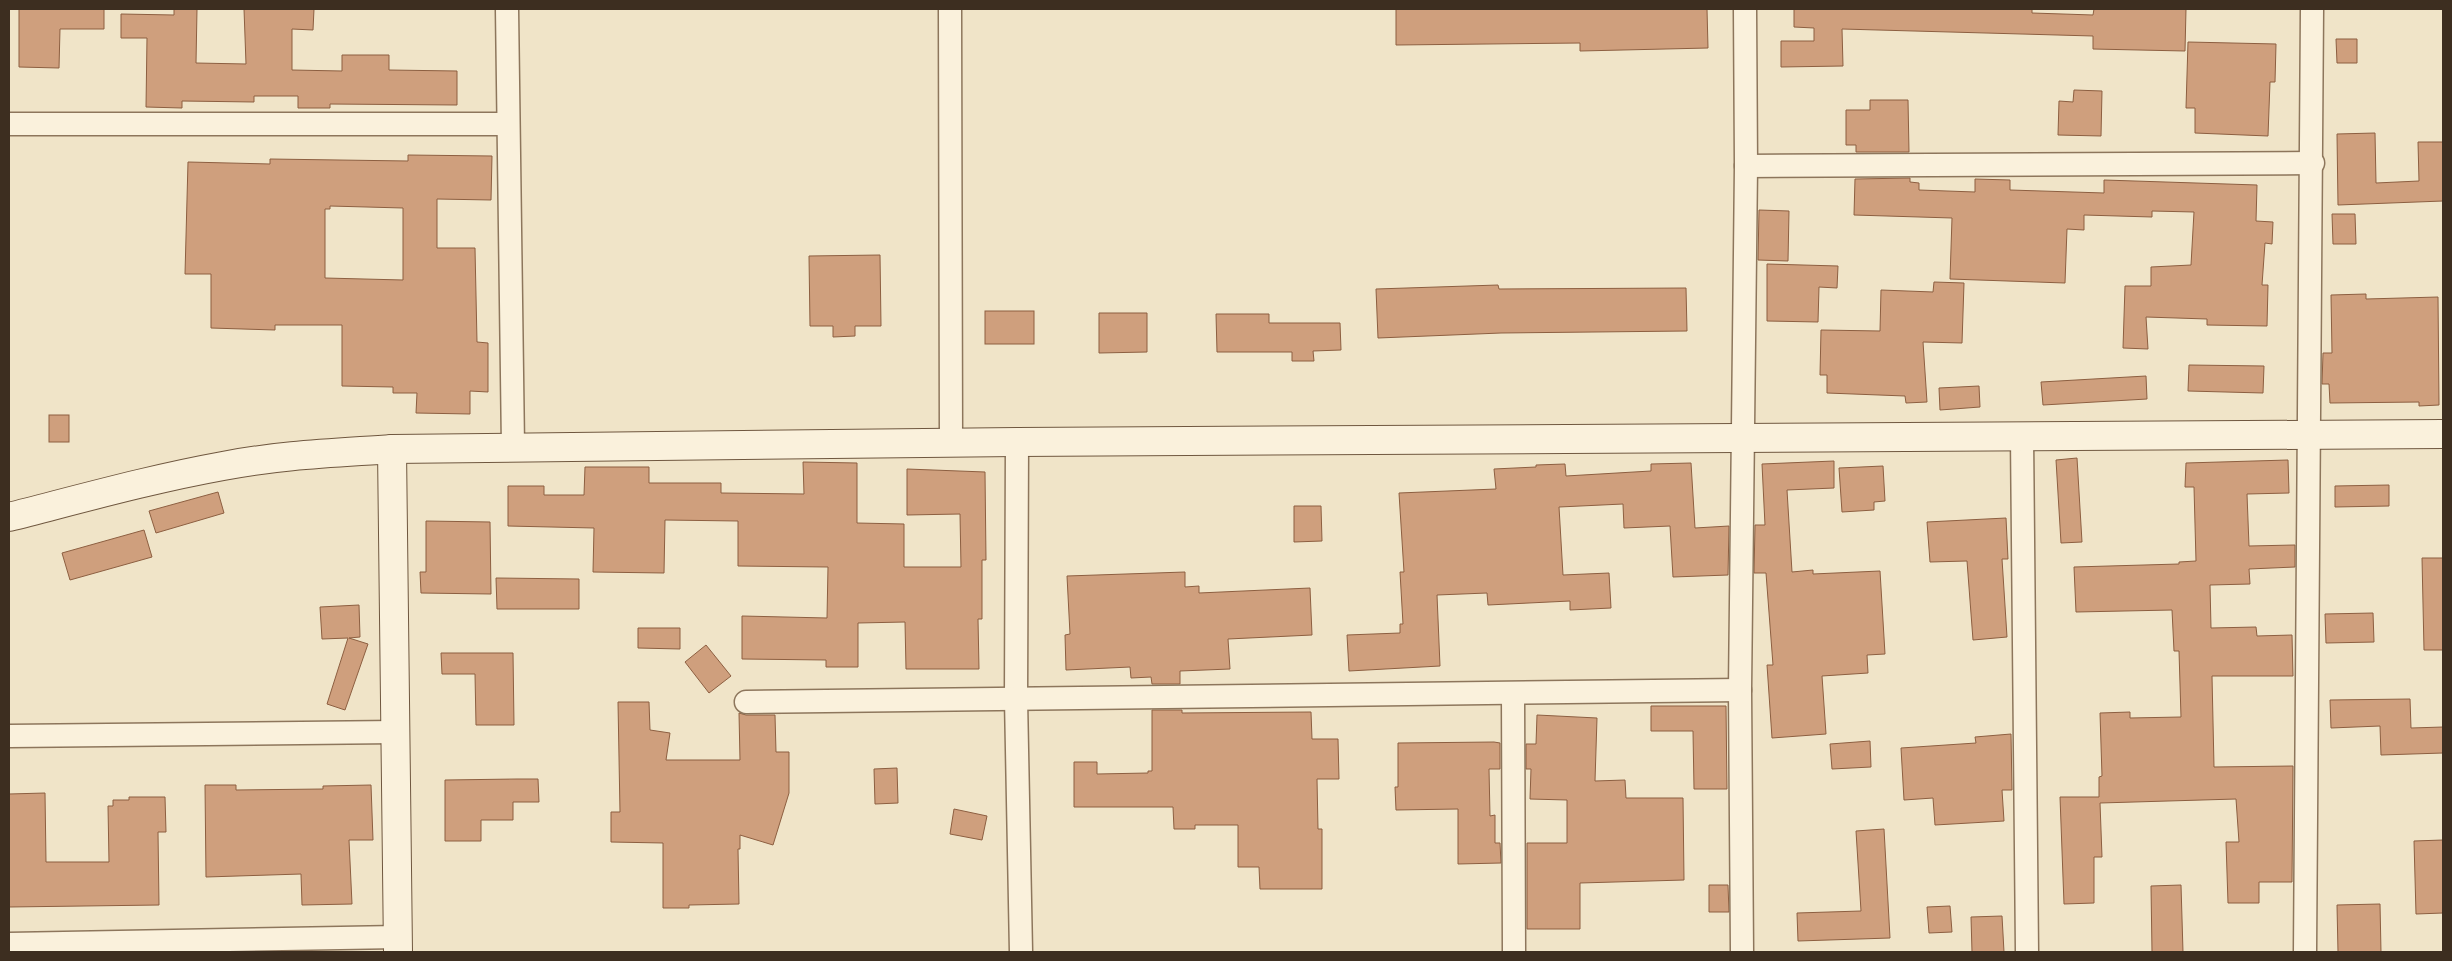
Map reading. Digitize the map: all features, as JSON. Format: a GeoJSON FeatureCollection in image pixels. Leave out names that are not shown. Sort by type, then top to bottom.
{"type":"FeatureCollection","features":[{"type":"Feature","properties":{"kind":"street"},"geometry":{"type":"LineString","coordinates":[[507,9],[507,124],[513,447]]}},
{"type":"Feature","properties":{"kind":"street"},"geometry":{"type":"LineString","coordinates":[[950,9],[952,443]]}},
{"type":"Feature","properties":{"kind":"street"},"geometry":{"type":"LineString","coordinates":[[1742,952],[1740,690],[1746,166],[1745,9]]}},
{"type":"Feature","properties":{"kind":"street"},"geometry":{"type":"LineString","coordinates":[[2305,952],[2311,435],[2312,9]]}},
{"type":"Feature","properties":{"kind":"street"},"geometry":{"type":"LineString","coordinates":[[9,124],[507,124]]}},
{"type":"Feature","properties":{"kind":"street"},"geometry":{"type":"LineString","coordinates":[[1746,166],[2313,163]]}},
{"type":"Feature","properties":{"kind":"street"},"geometry":{"type":"LineString","coordinates":[[9,517],[134,485],[222,466],[290,456],[392,449],[1018,442],[2443,434]]}},
{"type":"Feature","properties":{"kind":"street"},"geometry":{"type":"LineString","coordinates":[[2022,436],[2027,952]]}},
{"type":"Feature","properties":{"kind":"street"},"geometry":{"type":"LineString","coordinates":[[1018,442],[1016,699],[1021,952]]}},
{"type":"Feature","properties":{"kind":"street"},"geometry":{"type":"LineString","coordinates":[[9,944],[136,947],[398,945],[392,449]]}},
{"type":"Feature","properties":{"kind":"street"},"geometry":{"type":"LineString","coordinates":[[746,702],[1740,690]]}},
{"type":"Feature","properties":{"kind":"street"},"geometry":{"type":"LineString","coordinates":[[1513,694],[1514,952]]}},
{"type":"Feature","properties":{"kind":"street"},"geometry":{"type":"LineString","coordinates":[[9,736],[396,732]]}},
{"type":"Feature","properties":{"kind":"building"},"geometry":{"type":"Polygon","coordinates":[[[19,9],[104,9],[104,29],[60,29],[59,68],[19,67],[19,9]]]}},
{"type":"Feature","properties":{"kind":"building"},"geometry":{"type":"Polygon","coordinates":[[[174,9],[197,9],[196,63],[246,64],[244,9],[314,9],[313,30],[292,29],[292,70],[342,71],[342,55],[389,55],[389,70],[457,71],[457,105],[330,104],[330,108],[298,108],[298,96],[254,96],[254,102],[182,101],[182,108],[146,107],[147,38],[121,38],[121,14],[174,15],[174,9]]]}},
{"type":"Feature","properties":{"kind":"building"},"geometry":{"type":"Polygon","coordinates":[[[1396,9],[1707,9],[1708,48],[1580,51],[1580,43],[1396,45],[1396,9]]]}},
{"type":"Feature","properties":{"kind":"building"},"geometry":{"type":"Polygon","coordinates":[[[1794,9],[2032,9],[2032,13],[2093,15],[2094,9],[2186,9],[2185,51],[2093,49],[2093,36],[1842,29],[1843,66],[1781,67],[1781,41],[1814,41],[1814,28],[1794,27],[1794,9]]]}},
{"type":"Feature","properties":{"kind":"building"},"geometry":{"type":"Polygon","coordinates":[[[2336,39],[2357,39],[2357,63],[2337,63],[2336,39]]]}},
{"type":"Feature","properties":{"kind":"building"},"geometry":{"type":"Polygon","coordinates":[[[2188,42],[2276,44],[2275,82],[2270,82],[2268,136],[2195,133],[2195,108],[2186,108],[2188,42]]]}},
{"type":"Feature","properties":{"kind":"building"},"geometry":{"type":"Polygon","coordinates":[[[2074,90],[2102,91],[2101,136],[2058,135],[2059,101],[2073,102],[2074,90]]]}},
{"type":"Feature","properties":{"kind":"building"},"geometry":{"type":"Polygon","coordinates":[[[1870,100],[1908,100],[1909,152],[1856,152],[1856,145],[1846,145],[1846,110],[1870,110],[1870,100]]]}},
{"type":"Feature","properties":{"kind":"building"},"geometry":{"type":"Polygon","coordinates":[[[2375,133],[2376,183],[2419,181],[2418,142],[2443,142],[2443,201],[2338,205],[2337,134],[2375,133]]]}},
{"type":"Feature","properties":{"kind":"building"},"geometry":{"type":"Polygon","coordinates":[[[408,155],[492,156],[491,200],[437,199],[437,248],[475,248],[477,342],[488,343],[488,392],[470,391],[470,414],[416,413],[417,393],[393,393],[393,387],[342,386],[342,325],[275,325],[275,330],[211,328],[211,274],[185,274],[188,162],[270,164],[270,159],[408,161],[408,155]],[[330,206],[330,209],[325,209],[325,278],[403,280],[403,208],[330,206]]]}},
{"type":"Feature","properties":{"kind":"building"},"geometry":{"type":"Polygon","coordinates":[[[1910,178],[1910,182],[1919,183],[1919,190],[1975,192],[1975,179],[2010,180],[2010,190],[2104,193],[2104,180],[2257,185],[2256,221],[2273,222],[2272,244],[2265,243],[2262,285],[2268,285],[2267,326],[2207,325],[2207,319],[2146,317],[2148,349],[2123,348],[2125,286],[2151,286],[2151,267],[2191,265],[2194,212],[2152,211],[2152,217],[2084,215],[2084,230],[2067,229],[2065,283],[1950,279],[1952,218],[1854,215],[1855,179],[1910,178]]]}},
{"type":"Feature","properties":{"kind":"building"},"geometry":{"type":"Polygon","coordinates":[[[1759,210],[1789,211],[1788,261],[1758,260],[1759,210]]]}},
{"type":"Feature","properties":{"kind":"building"},"geometry":{"type":"Polygon","coordinates":[[[2332,214],[2355,214],[2356,244],[2333,244],[2332,214]]]}},
{"type":"Feature","properties":{"kind":"building"},"geometry":{"type":"Polygon","coordinates":[[[880,255],[881,326],[855,326],[855,336],[833,337],[833,326],[810,326],[809,256],[880,255]]]}},
{"type":"Feature","properties":{"kind":"building"},"geometry":{"type":"Polygon","coordinates":[[[1767,264],[1838,266],[1837,288],[1819,287],[1818,322],[1767,321],[1767,264]]]}},
{"type":"Feature","properties":{"kind":"building"},"geometry":{"type":"Polygon","coordinates":[[[1934,282],[1964,283],[1962,343],[1923,342],[1927,402],[1906,403],[1905,396],[1827,393],[1827,375],[1820,375],[1821,330],[1880,331],[1881,290],[1933,292],[1934,282]]]}},
{"type":"Feature","properties":{"kind":"building"},"geometry":{"type":"Polygon","coordinates":[[[1498,285],[1499,289],[1686,288],[1687,331],[1501,333],[1378,338],[1376,289],[1498,285]]]}},
{"type":"Feature","properties":{"kind":"building"},"geometry":{"type":"Polygon","coordinates":[[[2366,294],[2366,299],[2438,297],[2439,405],[2419,406],[2419,402],[2330,403],[2329,384],[2322,384],[2323,353],[2332,353],[2331,295],[2366,294]]]}},
{"type":"Feature","properties":{"kind":"building"},"geometry":{"type":"Polygon","coordinates":[[[985,311],[1034,311],[1034,344],[985,344],[985,311]]]}},
{"type":"Feature","properties":{"kind":"building"},"geometry":{"type":"Polygon","coordinates":[[[1099,313],[1147,313],[1147,352],[1099,353],[1099,313]]]}},
{"type":"Feature","properties":{"kind":"building"},"geometry":{"type":"Polygon","coordinates":[[[1216,314],[1269,314],[1269,323],[1340,323],[1341,350],[1313,351],[1314,361],[1292,361],[1292,352],[1217,352],[1216,314]]]}},
{"type":"Feature","properties":{"kind":"building"},"geometry":{"type":"Polygon","coordinates":[[[2189,365],[2264,366],[2263,393],[2188,391],[2189,365]]]}},
{"type":"Feature","properties":{"kind":"building"},"geometry":{"type":"Polygon","coordinates":[[[2146,376],[2147,399],[2043,405],[2041,382],[2146,376]]]}},
{"type":"Feature","properties":{"kind":"building"},"geometry":{"type":"Polygon","coordinates":[[[1979,386],[1980,407],[1940,410],[1939,388],[1979,386]]]}},
{"type":"Feature","properties":{"kind":"building"},"geometry":{"type":"Polygon","coordinates":[[[49,415],[69,415],[69,442],[49,442],[49,415]]]}},
{"type":"Feature","properties":{"kind":"building"},"geometry":{"type":"Polygon","coordinates":[[[2077,458],[2082,542],[2061,543],[2056,460],[2077,458]]]}},
{"type":"Feature","properties":{"kind":"building"},"geometry":{"type":"Polygon","coordinates":[[[2288,460],[2289,493],[2247,494],[2249,546],[2295,545],[2295,567],[2249,569],[2250,584],[2210,585],[2211,628],[2256,627],[2257,636],[2292,635],[2293,676],[2212,676],[2214,767],[2293,766],[2292,882],[2259,882],[2259,903],[2228,903],[2226,842],[2239,842],[2236,799],[2100,803],[2102,857],[2094,857],[2094,903],[2064,904],[2060,797],[2099,797],[2099,777],[2102,776],[2100,713],[2130,712],[2130,718],[2181,717],[2179,651],[2174,651],[2172,610],[2076,612],[2074,567],[2179,564],[2179,562],[2196,561],[2194,487],[2185,487],[2186,463],[2288,460]]]}},
{"type":"Feature","properties":{"kind":"building"},"geometry":{"type":"Polygon","coordinates":[[[1834,461],[1834,488],[1787,490],[1792,572],[1813,570],[1813,574],[1880,571],[1885,654],[1867,655],[1868,673],[1822,676],[1826,734],[1772,738],[1767,665],[1773,665],[1766,573],[1754,573],[1755,525],[1765,525],[1762,464],[1834,461]]]}},
{"type":"Feature","properties":{"kind":"building"},"geometry":{"type":"Polygon","coordinates":[[[803,462],[857,463],[857,523],[904,524],[904,567],[961,567],[960,514],[907,515],[907,469],[985,472],[986,560],[982,560],[982,619],[978,619],[979,669],[906,669],[905,622],[858,623],[858,667],[826,667],[826,660],[742,659],[742,616],[827,618],[828,567],[738,566],[738,521],[665,520],[664,573],[593,572],[594,528],[508,526],[508,486],[544,486],[544,495],[584,495],[585,467],[649,467],[649,483],[721,483],[721,493],[804,494],[803,462]]]}},
{"type":"Feature","properties":{"kind":"building"},"geometry":{"type":"Polygon","coordinates":[[[1691,463],[1695,528],[1729,526],[1728,575],[1673,577],[1670,526],[1624,528],[1623,504],[1559,507],[1563,575],[1609,573],[1611,608],[1570,610],[1570,601],[1488,605],[1487,593],[1437,595],[1440,666],[1349,671],[1347,635],[1400,633],[1400,624],[1403,624],[1400,572],[1404,572],[1399,493],[1496,489],[1494,469],[1565,464],[1566,476],[1651,471],[1651,464],[1691,463]]]}},
{"type":"Feature","properties":{"kind":"building"},"geometry":{"type":"Polygon","coordinates":[[[1883,466],[1885,501],[1874,502],[1874,510],[1842,512],[1839,468],[1883,466]]]}},
{"type":"Feature","properties":{"kind":"building"},"geometry":{"type":"Polygon","coordinates":[[[2389,485],[2389,506],[2335,507],[2335,486],[2389,485]]]}},
{"type":"Feature","properties":{"kind":"building"},"geometry":{"type":"Polygon","coordinates":[[[218,492],[224,513],[156,533],[149,511],[218,492]]]}},
{"type":"Feature","properties":{"kind":"building"},"geometry":{"type":"Polygon","coordinates":[[[1294,506],[1321,506],[1322,541],[1294,542],[1294,506]]]}},
{"type":"Feature","properties":{"kind":"building"},"geometry":{"type":"Polygon","coordinates":[[[2006,518],[2008,559],[2002,559],[2007,637],[1973,640],[1967,561],[1930,562],[1927,522],[2006,518]]]}},
{"type":"Feature","properties":{"kind":"building"},"geometry":{"type":"Polygon","coordinates":[[[426,521],[490,522],[491,594],[421,593],[420,572],[426,572],[426,521]]]}},
{"type":"Feature","properties":{"kind":"building"},"geometry":{"type":"Polygon","coordinates":[[[144,530],[152,557],[70,580],[62,553],[144,530]]]}},
{"type":"Feature","properties":{"kind":"building"},"geometry":{"type":"Polygon","coordinates":[[[2422,558],[2443,558],[2443,650],[2424,650],[2422,558]]]}},
{"type":"Feature","properties":{"kind":"building"},"geometry":{"type":"Polygon","coordinates":[[[1185,572],[1185,587],[1199,586],[1199,593],[1310,588],[1312,635],[1228,639],[1230,669],[1180,671],[1180,684],[1152,684],[1151,677],[1131,678],[1130,667],[1066,670],[1065,635],[1070,634],[1067,576],[1185,572]]]}},
{"type":"Feature","properties":{"kind":"building"},"geometry":{"type":"Polygon","coordinates":[[[496,578],[579,579],[579,609],[497,609],[496,578]]]}},
{"type":"Feature","properties":{"kind":"building"},"geometry":{"type":"Polygon","coordinates":[[[359,605],[360,637],[349,638],[368,644],[345,710],[327,704],[348,638],[322,639],[320,607],[359,605]]]}},
{"type":"Feature","properties":{"kind":"building"},"geometry":{"type":"Polygon","coordinates":[[[2373,613],[2374,642],[2326,643],[2325,614],[2373,613]]]}},
{"type":"Feature","properties":{"kind":"building"},"geometry":{"type":"Polygon","coordinates":[[[638,628],[680,628],[680,649],[638,648],[638,628]]]}},
{"type":"Feature","properties":{"kind":"building"},"geometry":{"type":"Polygon","coordinates":[[[706,645],[731,676],[709,693],[685,662],[706,645]]]}},
{"type":"Feature","properties":{"kind":"building"},"geometry":{"type":"Polygon","coordinates":[[[441,653],[513,653],[514,725],[476,725],[475,674],[442,674],[441,653]]]}},
{"type":"Feature","properties":{"kind":"building"},"geometry":{"type":"Polygon","coordinates":[[[2410,699],[2411,728],[2443,727],[2443,753],[2381,755],[2380,726],[2331,728],[2330,700],[2410,699]]]}},
{"type":"Feature","properties":{"kind":"building"},"geometry":{"type":"Polygon","coordinates":[[[618,702],[649,702],[650,730],[670,733],[666,760],[740,760],[739,713],[746,715],[775,715],[776,752],[789,752],[789,793],[773,845],[740,835],[740,849],[738,849],[739,904],[689,905],[689,908],[663,908],[663,843],[611,842],[611,812],[620,812],[618,702]]]}},
{"type":"Feature","properties":{"kind":"building"},"geometry":{"type":"Polygon","coordinates":[[[1651,706],[1726,706],[1727,789],[1694,789],[1693,731],[1651,731],[1651,706]]]}},
{"type":"Feature","properties":{"kind":"building"},"geometry":{"type":"Polygon","coordinates":[[[1152,710],[1182,710],[1182,713],[1311,712],[1312,739],[1338,739],[1339,779],[1317,779],[1318,829],[1322,829],[1322,889],[1260,889],[1259,867],[1238,867],[1238,825],[1195,825],[1195,829],[1174,829],[1173,807],[1074,807],[1074,762],[1097,762],[1097,774],[1148,773],[1148,771],[1152,771],[1152,710]]]}},
{"type":"Feature","properties":{"kind":"building"},"geometry":{"type":"Polygon","coordinates":[[[1537,715],[1597,718],[1595,781],[1625,780],[1626,798],[1683,798],[1684,880],[1580,883],[1580,929],[1527,929],[1527,843],[1567,843],[1567,800],[1530,799],[1531,769],[1526,769],[1526,744],[1536,744],[1537,715]]]}},
{"type":"Feature","properties":{"kind":"building"},"geometry":{"type":"Polygon","coordinates":[[[2011,734],[2012,790],[2002,790],[2004,821],[1935,825],[1933,798],[1904,800],[1901,748],[1976,743],[1975,737],[2011,734]]]}},
{"type":"Feature","properties":{"kind":"building"},"geometry":{"type":"Polygon","coordinates":[[[1870,741],[1871,767],[1832,769],[1830,744],[1870,741]]]}},
{"type":"Feature","properties":{"kind":"building"},"geometry":{"type":"Polygon","coordinates":[[[1398,743],[1500,743],[1500,769],[1489,769],[1490,816],[1495,815],[1495,843],[1500,843],[1501,863],[1458,864],[1458,809],[1396,810],[1395,787],[1398,787],[1398,743]]]}},
{"type":"Feature","properties":{"kind":"building"},"geometry":{"type":"Polygon","coordinates":[[[897,768],[898,803],[875,804],[874,769],[897,768]]]}},
{"type":"Feature","properties":{"kind":"building"},"geometry":{"type":"Polygon","coordinates":[[[538,779],[539,802],[513,802],[513,820],[481,820],[481,841],[445,841],[445,780],[538,779]]]}},
{"type":"Feature","properties":{"kind":"building"},"geometry":{"type":"Polygon","coordinates":[[[205,785],[236,785],[236,790],[323,789],[323,786],[371,785],[373,840],[349,840],[352,904],[302,905],[301,874],[206,877],[205,785]]]}},
{"type":"Feature","properties":{"kind":"building"},"geometry":{"type":"Polygon","coordinates":[[[45,793],[46,862],[109,862],[108,806],[113,806],[113,800],[129,800],[129,797],[165,797],[166,832],[158,832],[159,905],[9,907],[9,794],[45,793]]]}},
{"type":"Feature","properties":{"kind":"building"},"geometry":{"type":"Polygon","coordinates":[[[954,809],[987,816],[982,840],[950,834],[954,809]]]}},
{"type":"Feature","properties":{"kind":"building"},"geometry":{"type":"Polygon","coordinates":[[[1884,829],[1890,938],[1798,941],[1797,913],[1861,911],[1856,831],[1884,829]]]}},
{"type":"Feature","properties":{"kind":"building"},"geometry":{"type":"Polygon","coordinates":[[[2443,840],[2443,913],[2416,914],[2414,841],[2443,840]]]}},
{"type":"Feature","properties":{"kind":"building"},"geometry":{"type":"Polygon","coordinates":[[[1709,885],[1728,885],[1729,912],[1709,912],[1709,885]]]}},
{"type":"Feature","properties":{"kind":"building"},"geometry":{"type":"Polygon","coordinates":[[[2181,885],[2183,952],[2152,952],[2151,886],[2181,885]]]}},
{"type":"Feature","properties":{"kind":"building"},"geometry":{"type":"Polygon","coordinates":[[[2380,904],[2381,952],[2338,952],[2337,905],[2380,904]]]}},
{"type":"Feature","properties":{"kind":"building"},"geometry":{"type":"Polygon","coordinates":[[[1950,906],[1952,932],[1929,933],[1927,907],[1950,906]]]}},
{"type":"Feature","properties":{"kind":"building"},"geometry":{"type":"Polygon","coordinates":[[[2002,916],[2004,952],[1972,952],[1971,917],[2002,916]]]}}]}
